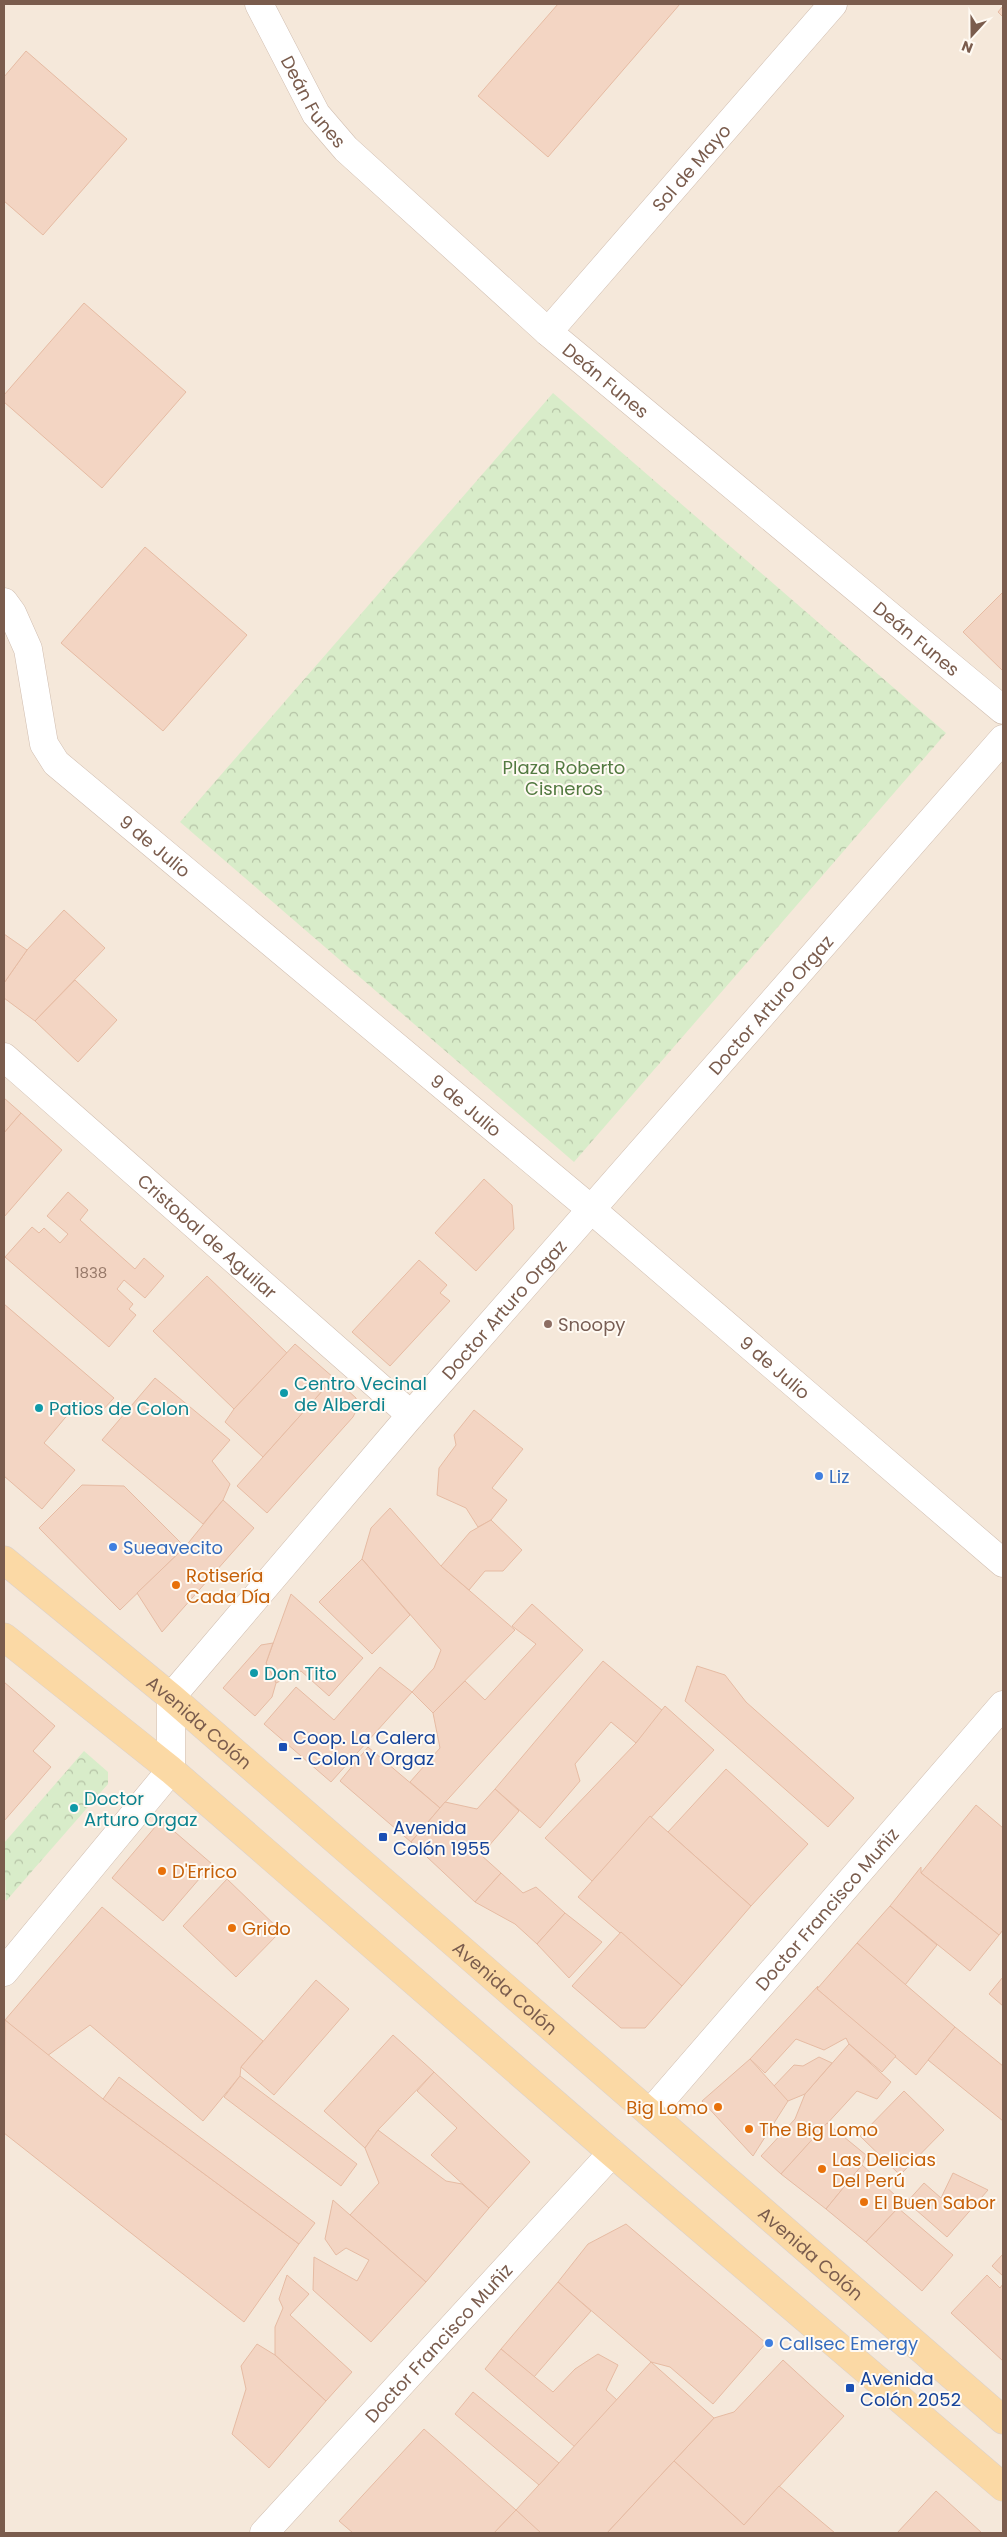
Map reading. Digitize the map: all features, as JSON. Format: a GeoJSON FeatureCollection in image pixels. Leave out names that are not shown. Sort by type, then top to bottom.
{"type":"FeatureCollection","features":[{"type":"Feature","properties":{"kind":"main road","name":"Avenida Colón"},"geometry":{"type":"LineString","coordinates":[[4,1560],[171,1697],[1003,2420]]}},
{"type":"Feature","properties":{"kind":"main road"},"geometry":{"type":"LineString","coordinates":[[4,1637],[171,1770],[612,2153],[1003,2486]]}},
{"type":"Feature","properties":{"kind":"street","name":"Deán Funes"},"geometry":{"type":"LineString","coordinates":[[259,4],[316,114],[346,149],[548,332],[1003,710]]}},
{"type":"Feature","properties":{"kind":"street","name":"Sol de Mayo"},"geometry":{"type":"LineString","coordinates":[[548,332],[833,4]]}},
{"type":"Feature","properties":{"kind":"street","name":"9 de Julio"},"geometry":{"type":"LineString","coordinates":[[6,612],[28,649],[44,744],[56,762],[592,1210],[1003,1563]]}},
{"type":"Feature","properties":{"kind":"street","name":"Doctor Arturo Orgaz"},"geometry":{"type":"LineString","coordinates":[[171,1697],[411,1415],[1003,740]]}},
{"type":"Feature","properties":{"kind":"street","name":"Cristobal de Aguilar"},"geometry":{"type":"LineString","coordinates":[[4,1057],[411,1415]]}},
{"type":"Feature","properties":{"kind":"street"},"geometry":{"type":"LineString","coordinates":[[4,1972],[171,1770],[171,1697]]}},
{"type":"Feature","properties":{"kind":"street","name":"Doctor Francisco Muñiz"},"geometry":{"type":"LineString","coordinates":[[650,2113],[1003,1705]]}},
{"type":"Feature","properties":{"kind":"street","name":"Doctor Francisco Muñiz"},"geometry":{"type":"LineString","coordinates":[[264,2533],[612,2153]]}},
{"type":"Feature","properties":{"kind":"shaded area"},"geometry":{"type":"Polygon","coordinates":[[[4,4],[1003,4],[1003,2533],[4,2533],[4,4]]]}},
{"type":"Feature","properties":{"kind":"green space","name":"Plaza Roberto Cisneros"},"geometry":{"type":"Polygon","coordinates":[[[553,393],[946,733],[574,1162],[180,822],[553,393]]]}},
{"type":"Feature","properties":{"kind":"green space"},"geometry":{"type":"Polygon","coordinates":[[[84,1751],[108,1772],[108,1784],[6,1901],[4,1843],[84,1751]]]}},
{"type":"Feature","properties":{"kind":"building"},"geometry":{"type":"Polygon","coordinates":[[[558,4],[680,4],[548,157],[478,96],[558,4]]]}},
{"type":"Feature","properties":{"kind":"building"},"geometry":{"type":"Polygon","coordinates":[[[1003,6],[1003,17],[998,12],[1003,6]]]}},
{"type":"Feature","properties":{"kind":"building"},"geometry":{"type":"Polygon","coordinates":[[[26,51],[127,139],[43,235],[4,201],[4,77],[26,51]]]}},
{"type":"Feature","properties":{"kind":"building"},"geometry":{"type":"Polygon","coordinates":[[[84,303],[186,392],[102,488],[4,402],[4,395],[84,303]]]}},
{"type":"Feature","properties":{"kind":"building"},"geometry":{"type":"Polygon","coordinates":[[[145,547],[247,635],[163,731],[61,643],[145,547]]]}},
{"type":"Feature","properties":{"kind":"building"},"geometry":{"type":"Polygon","coordinates":[[[1003,592],[1003,671],[963,632],[1003,592]]]}},
{"type":"Feature","properties":{"kind":"building"},"geometry":{"type":"Polygon","coordinates":[[[64,910],[105,948],[35,1021],[4,998],[4,983],[27,950],[64,910]]]}},
{"type":"Feature","properties":{"kind":"building"},"geometry":{"type":"Polygon","coordinates":[[[4,934],[27,950],[4,983],[4,934]]]}},
{"type":"Feature","properties":{"kind":"building"},"geometry":{"type":"Polygon","coordinates":[[[75,980],[117,1020],[78,1062],[35,1021],[75,980]]]}},
{"type":"Feature","properties":{"kind":"building"},"geometry":{"type":"Polygon","coordinates":[[[4,1098],[21,1113],[4,1133],[4,1098]]]}},
{"type":"Feature","properties":{"kind":"building"},"geometry":{"type":"Polygon","coordinates":[[[21,1113],[62,1150],[4,1217],[4,1133],[21,1113]]]}},
{"type":"Feature","properties":{"kind":"building"},"geometry":{"type":"Polygon","coordinates":[[[484,1179],[512,1205],[514,1229],[476,1271],[435,1233],[484,1179]]]}},
{"type":"Feature","properties":{"kind":"building"},"geometry":{"type":"Polygon","coordinates":[[[68,1192],[88,1210],[80,1220],[135,1269],[144,1258],[164,1276],[145,1298],[124,1280],[117,1289],[133,1304],[129,1309],[136,1315],[109,1347],[5,1257],[32,1227],[39,1233],[44,1228],[60,1243],[68,1234],[47,1216],[68,1192]]]}},
{"type":"Feature","properties":{"kind":"building"},"geometry":{"type":"Polygon","coordinates":[[[419,1260],[447,1285],[440,1293],[450,1301],[390,1366],[352,1332],[419,1260]]]}},
{"type":"Feature","properties":{"kind":"building"},"geometry":{"type":"Polygon","coordinates":[[[207,1276],[287,1353],[234,1409],[153,1331],[207,1276]]]}},
{"type":"Feature","properties":{"kind":"building","name":"Patios de Colon"},"geometry":{"type":"Polygon","coordinates":[[[4,1304],[114,1398],[98,1415],[80,1400],[44,1443],[75,1470],[42,1509],[4,1476],[4,1304]]]}},
{"type":"Feature","properties":{"kind":"building","name":"Centro Vecinal de Alberdi"},"geometry":{"type":"Polygon","coordinates":[[[295,1344],[334,1378],[263,1457],[225,1422],[234,1409],[295,1344]]]}},
{"type":"Feature","properties":{"kind":"building"},"geometry":{"type":"Polygon","coordinates":[[[155,1378],[230,1440],[212,1461],[230,1484],[223,1500],[203,1524],[102,1440],[155,1378]]]}},
{"type":"Feature","properties":{"kind":"building"},"geometry":{"type":"Polygon","coordinates":[[[334,1378],[356,1398],[357,1409],[353,1417],[267,1513],[237,1486],[334,1378]]]}},
{"type":"Feature","properties":{"kind":"building"},"geometry":{"type":"Polygon","coordinates":[[[474,1410],[523,1449],[492,1488],[507,1500],[491,1520],[478,1527],[466,1508],[437,1495],[439,1468],[456,1445],[454,1435],[474,1410]]]}},
{"type":"Feature","properties":{"kind":"building"},"geometry":{"type":"Polygon","coordinates":[[[82,1485],[124,1486],[185,1547],[120,1610],[39,1528],[82,1485]]]}},
{"type":"Feature","properties":{"kind":"building"},"geometry":{"type":"Polygon","coordinates":[[[223,1500],[254,1528],[162,1632],[137,1593],[185,1547],[223,1500]]]}},
{"type":"Feature","properties":{"kind":"building"},"geometry":{"type":"Polygon","coordinates":[[[390,1508],[441,1566],[515,1630],[433,1713],[412,1692],[434,1668],[441,1650],[362,1559],[371,1528],[390,1508]]]}},
{"type":"Feature","properties":{"kind":"building"},"geometry":{"type":"Polygon","coordinates":[[[491,1520],[522,1550],[503,1571],[485,1571],[469,1590],[441,1566],[470,1532],[491,1520]]]}},
{"type":"Feature","properties":{"kind":"building"},"geometry":{"type":"Polygon","coordinates":[[[362,1559],[410,1615],[372,1654],[319,1602],[362,1559]]]}},
{"type":"Feature","properties":{"kind":"building"},"geometry":{"type":"Polygon","coordinates":[[[291,1594],[363,1658],[329,1696],[301,1671],[276,1683],[266,1663],[291,1594]]]}},
{"type":"Feature","properties":{"kind":"building"},"geometry":{"type":"Polygon","coordinates":[[[532,1604],[583,1650],[440,1808],[410,1782],[440,1748],[433,1713],[465,1681],[485,1700],[536,1644],[512,1626],[532,1604]]]}},
{"type":"Feature","properties":{"kind":"building","name":"Don Tito"},"geometry":{"type":"Polygon","coordinates":[[[273,1643],[266,1663],[276,1683],[272,1697],[255,1716],[223,1688],[261,1645],[273,1643]]]}},
{"type":"Feature","properties":{"kind":"building"},"geometry":{"type":"Polygon","coordinates":[[[603,1661],[663,1711],[636,1743],[611,1722],[575,1764],[580,1781],[540,1828],[495,1789],[603,1661]]]}},
{"type":"Feature","properties":{"kind":"building"},"geometry":{"type":"Polygon","coordinates":[[[697,1666],[725,1675],[746,1702],[854,1798],[828,1827],[685,1701],[697,1666]]]}},
{"type":"Feature","properties":{"kind":"building"},"geometry":{"type":"Polygon","coordinates":[[[380,1667],[412,1692],[331,1782],[264,1724],[296,1687],[334,1720],[380,1667]]]}},
{"type":"Feature","properties":{"kind":"building"},"geometry":{"type":"Polygon","coordinates":[[[4,1682],[55,1726],[33,1751],[51,1767],[4,1821],[4,1682]]]}},
{"type":"Feature","properties":{"kind":"building"},"geometry":{"type":"Polygon","coordinates":[[[665,1706],[714,1750],[592,1881],[545,1838],[636,1743],[665,1706]]]}},
{"type":"Feature","properties":{"kind":"building"},"geometry":{"type":"Polygon","coordinates":[[[368,1747],[440,1808],[411,1842],[340,1781],[368,1747]]]}},
{"type":"Feature","properties":{"kind":"building"},"geometry":{"type":"Polygon","coordinates":[[[726,1769],[808,1844],[751,1906],[668,1832],[726,1769]]]}},
{"type":"Feature","properties":{"kind":"building"},"geometry":{"type":"Polygon","coordinates":[[[495,1789],[519,1811],[481,1855],[501,1873],[475,1902],[411,1842],[445,1802],[477,1809],[495,1789]]]}},
{"type":"Feature","properties":{"kind":"building"},"geometry":{"type":"Polygon","coordinates":[[[976,1805],[1003,1828],[1003,1930],[999,1935],[921,1873],[976,1805]]]}},
{"type":"Feature","properties":{"kind":"building"},"geometry":{"type":"Polygon","coordinates":[[[650,1816],[751,1906],[682,1986],[578,1897],[650,1816]]]}},
{"type":"Feature","properties":{"kind":"building","name":"D'Errico"},"geometry":{"type":"Polygon","coordinates":[[[161,1820],[212,1864],[163,1921],[112,1878],[161,1820]]]}},
{"type":"Feature","properties":{"kind":"building"},"geometry":{"type":"Polygon","coordinates":[[[921,1867],[921,1873],[999,1935],[970,1971],[890,1906],[921,1867]]]}},
{"type":"Feature","properties":{"kind":"building"},"geometry":{"type":"Polygon","coordinates":[[[501,1873],[523,1893],[536,1887],[565,1913],[537,1944],[515,1924],[475,1902],[501,1873]]]}},
{"type":"Feature","properties":{"kind":"building","name":"Grido"},"geometry":{"type":"Polygon","coordinates":[[[227,1879],[281,1931],[236,1977],[183,1926],[227,1879]]]}},
{"type":"Feature","properties":{"kind":"building"},"geometry":{"type":"Polygon","coordinates":[[[890,1906],[937,1945],[905,1985],[857,1943],[890,1906]]]}},
{"type":"Feature","properties":{"kind":"building"},"geometry":{"type":"Polygon","coordinates":[[[102,1907],[263,2041],[241,2067],[240,2076],[203,2121],[90,2025],[47,2056],[5,2020],[102,1907]]]}},
{"type":"Feature","properties":{"kind":"building"},"geometry":{"type":"Polygon","coordinates":[[[565,1913],[602,1942],[569,1978],[537,1944],[565,1913]]]}},
{"type":"Feature","properties":{"kind":"building"},"geometry":{"type":"Polygon","coordinates":[[[621,1932],[682,1986],[645,2028],[621,2028],[572,1986],[621,1932]]]}},
{"type":"Feature","properties":{"kind":"building"},"geometry":{"type":"Polygon","coordinates":[[[857,1943],[955,2027],[916,2075],[817,1989],[857,1943]]]}},
{"type":"Feature","properties":{"kind":"building"},"geometry":{"type":"Polygon","coordinates":[[[1003,1977],[1003,2006],[989,1994],[1003,1977]]]}},
{"type":"Feature","properties":{"kind":"building"},"geometry":{"type":"Polygon","coordinates":[[[316,1980],[349,2009],[274,2095],[241,2067],[316,1980]]]}},
{"type":"Feature","properties":{"kind":"building"},"geometry":{"type":"Polygon","coordinates":[[[818,1986],[817,1989],[896,2056],[882,2072],[849,2044],[846,2038],[824,2050],[796,2039],[765,2073],[750,2059],[818,1986]]]}},
{"type":"Feature","properties":{"kind":"building"},"geometry":{"type":"Polygon","coordinates":[[[5,2020],[103,2099],[299,2244],[244,2322],[4,2133],[5,2020]]]}},
{"type":"Feature","properties":{"kind":"building"},"geometry":{"type":"Polygon","coordinates":[[[955,2027],[1003,2066],[1003,2121],[928,2060],[955,2027]]]}},
{"type":"Feature","properties":{"kind":"building"},"geometry":{"type":"Polygon","coordinates":[[[393,2035],[434,2072],[378,2130],[365,2148],[324,2111],[393,2035]]]}},
{"type":"Feature","properties":{"kind":"building"},"geometry":{"type":"Polygon","coordinates":[[[849,2044],[891,2082],[877,2099],[857,2091],[781,2174],[761,2156],[795,2119],[805,2094],[849,2044]]]}},
{"type":"Feature","properties":{"kind":"building"},"geometry":{"type":"Polygon","coordinates":[[[819,2057],[832,2063],[805,2094],[788,2101],[773,2087],[794,2065],[803,2066],[819,2057]]]}},
{"type":"Feature","properties":{"kind":"building","name":"The Big Lomo"},"geometry":{"type":"Polygon","coordinates":[[[750,2059],[788,2101],[753,2156],[702,2101],[750,2059]]]}},
{"type":"Feature","properties":{"kind":"building"},"geometry":{"type":"Polygon","coordinates":[[[434,2072],[530,2162],[489,2208],[431,2155],[457,2128],[417,2091],[434,2072]]]}},
{"type":"Feature","properties":{"kind":"building"},"geometry":{"type":"Polygon","coordinates":[[[240,2076],[357,2164],[341,2186],[224,2097],[240,2076]]]}},
{"type":"Feature","properties":{"kind":"building"},"geometry":{"type":"Polygon","coordinates":[[[119,2077],[315,2223],[299,2244],[103,2099],[119,2077]]]}},
{"type":"Feature","properties":{"kind":"building"},"geometry":{"type":"Polygon","coordinates":[[[904,2091],[944,2130],[900,2175],[860,2136],[904,2091]]]}},
{"type":"Feature","properties":{"kind":"building","name":"Las Delicias Del Perú"},"geometry":{"type":"Polygon","coordinates":[[[827,2123],[866,2155],[862,2165],[826,2209],[781,2174],[827,2123]]]}},
{"type":"Feature","properties":{"kind":"building"},"geometry":{"type":"Polygon","coordinates":[[[378,2130],[446,2181],[462,2184],[489,2208],[426,2282],[350,2215],[379,2183],[365,2148],[378,2130]]]}},
{"type":"Feature","properties":{"kind":"building","name":"El Buen Sabor"},"geometry":{"type":"Polygon","coordinates":[[[862,2165],[896,2196],[898,2208],[866,2242],[826,2209],[862,2165]]]}},
{"type":"Feature","properties":{"kind":"building"},"geometry":{"type":"Polygon","coordinates":[[[953,2173],[988,2190],[947,2237],[907,2202],[924,2183],[941,2198],[953,2173]]]}},
{"type":"Feature","properties":{"kind":"building"},"geometry":{"type":"Polygon","coordinates":[[[333,2200],[426,2282],[371,2342],[313,2290],[314,2257],[357,2281],[369,2260],[346,2248],[336,2255],[325,2239],[333,2200]]]}},
{"type":"Feature","properties":{"kind":"building"},"geometry":{"type":"Polygon","coordinates":[[[898,2208],[953,2255],[922,2291],[866,2242],[898,2208]]]}},
{"type":"Feature","properties":{"kind":"building"},"geometry":{"type":"Polygon","coordinates":[[[626,2224],[766,2343],[713,2404],[670,2367],[651,2362],[558,2282],[588,2244],[626,2224]]]}},
{"type":"Feature","properties":{"kind":"building"},"geometry":{"type":"Polygon","coordinates":[[[1003,2254],[1003,2276],[992,2266],[1003,2254]]]}},
{"type":"Feature","properties":{"kind":"building"},"geometry":{"type":"Polygon","coordinates":[[[287,2275],[309,2294],[290,2315],[352,2372],[326,2401],[275,2355],[275,2327],[283,2308],[279,2299],[287,2275]]]}},
{"type":"Feature","properties":{"kind":"building"},"geometry":{"type":"Polygon","coordinates":[[[987,2275],[1000,2288],[1003,2284],[1003,2361],[951,2313],[987,2275]]]}},
{"type":"Feature","properties":{"kind":"building"},"geometry":{"type":"Polygon","coordinates":[[[558,2282],[591,2311],[534,2377],[501,2349],[558,2282]]]}},
{"type":"Feature","properties":{"kind":"building"},"geometry":{"type":"Polygon","coordinates":[[[257,2344],[275,2355],[326,2401],[269,2468],[232,2434],[246,2389],[241,2366],[257,2344]]]}},
{"type":"Feature","properties":{"kind":"building"},"geometry":{"type":"Polygon","coordinates":[[[501,2349],[553,2392],[575,2369],[598,2354],[618,2365],[606,2390],[617,2400],[575,2447],[485,2369],[501,2349]]]}},
{"type":"Feature","properties":{"kind":"building"},"geometry":{"type":"Polygon","coordinates":[[[783,2360],[844,2416],[744,2525],[674,2461],[714,2418],[734,2412],[783,2360]]]}},
{"type":"Feature","properties":{"kind":"building"},"geometry":{"type":"Polygon","coordinates":[[[651,2362],[714,2418],[607,2533],[540,2533],[516,2510],[651,2362]]]}},
{"type":"Feature","properties":{"kind":"building"},"geometry":{"type":"Polygon","coordinates":[[[473,2392],[559,2463],[539,2485],[455,2414],[473,2392]]]}},
{"type":"Feature","properties":{"kind":"building"},"geometry":{"type":"Polygon","coordinates":[[[424,2429],[516,2510],[494,2533],[353,2533],[339,2521],[424,2429]]]}},
{"type":"Feature","properties":{"kind":"building"},"geometry":{"type":"Polygon","coordinates":[[[674,2461],[744,2525],[779,2486],[835,2533],[607,2533],[674,2461]]]}},
{"type":"Feature","properties":{"kind":"building"},"geometry":{"type":"Polygon","coordinates":[[[936,2491],[982,2533],[897,2533],[936,2491]]]}},
{"type":"Feature","properties":{"kind":"building"},"geometry":{"type":"Polygon","coordinates":[[[516,2510],[541,2533],[494,2533],[516,2510]]]}},
{"type":"Feature","properties":{"kind":"place","name":"Snoopy"},"geometry":{"type":"Point","coordinates":[548,1324]}},
{"type":"Feature","properties":{"kind":"place","name":"Centro Vecinal de Alberdi"},"geometry":{"type":"Point","coordinates":[284,1393]}},
{"type":"Feature","properties":{"kind":"place","name":"Patios de Colon"},"geometry":{"type":"Point","coordinates":[39,1408]}},
{"type":"Feature","properties":{"kind":"place","name":"Liz"},"geometry":{"type":"Point","coordinates":[819,1476]}},
{"type":"Feature","properties":{"kind":"place","name":"Sueavecito"},"geometry":{"type":"Point","coordinates":[113,1547]}},
{"type":"Feature","properties":{"kind":"place","name":"Rotisería Cada Día"},"geometry":{"type":"Point","coordinates":[176,1585]}},
{"type":"Feature","properties":{"kind":"place","name":"Don Tito"},"geometry":{"type":"Point","coordinates":[254,1673]}},
{"type":"Feature","properties":{"kind":"place","name":"Coop. La Calera - Colon Y Orgaz"},"geometry":{"type":"Point","coordinates":[283,1747]}},
{"type":"Feature","properties":{"kind":"place","name":"Doctor Arturo Orgaz"},"geometry":{"type":"Point","coordinates":[74,1808]}},
{"type":"Feature","properties":{"kind":"place","name":"Avenida Colón 1955"},"geometry":{"type":"Point","coordinates":[383,1837]}},
{"type":"Feature","properties":{"kind":"place","name":"D'Errico"},"geometry":{"type":"Point","coordinates":[162,1871]}},
{"type":"Feature","properties":{"kind":"place","name":"Grido"},"geometry":{"type":"Point","coordinates":[232,1928]}},
{"type":"Feature","properties":{"kind":"place","name":"Big Lomo"},"geometry":{"type":"Point","coordinates":[718,2107]}},
{"type":"Feature","properties":{"kind":"place","name":"The Big Lomo"},"geometry":{"type":"Point","coordinates":[749,2129]}},
{"type":"Feature","properties":{"kind":"place","name":"Las Delicias Del Perú"},"geometry":{"type":"Point","coordinates":[822,2169]}},
{"type":"Feature","properties":{"kind":"place","name":"El Buen Sabor"},"geometry":{"type":"Point","coordinates":[864,2202]}},
{"type":"Feature","properties":{"kind":"place","name":"Callsec Emergy"},"geometry":{"type":"Point","coordinates":[769,2343]}},
{"type":"Feature","properties":{"kind":"place","name":"Avenida Colón 2052"},"geometry":{"type":"Point","coordinates":[850,2388]}}]}
